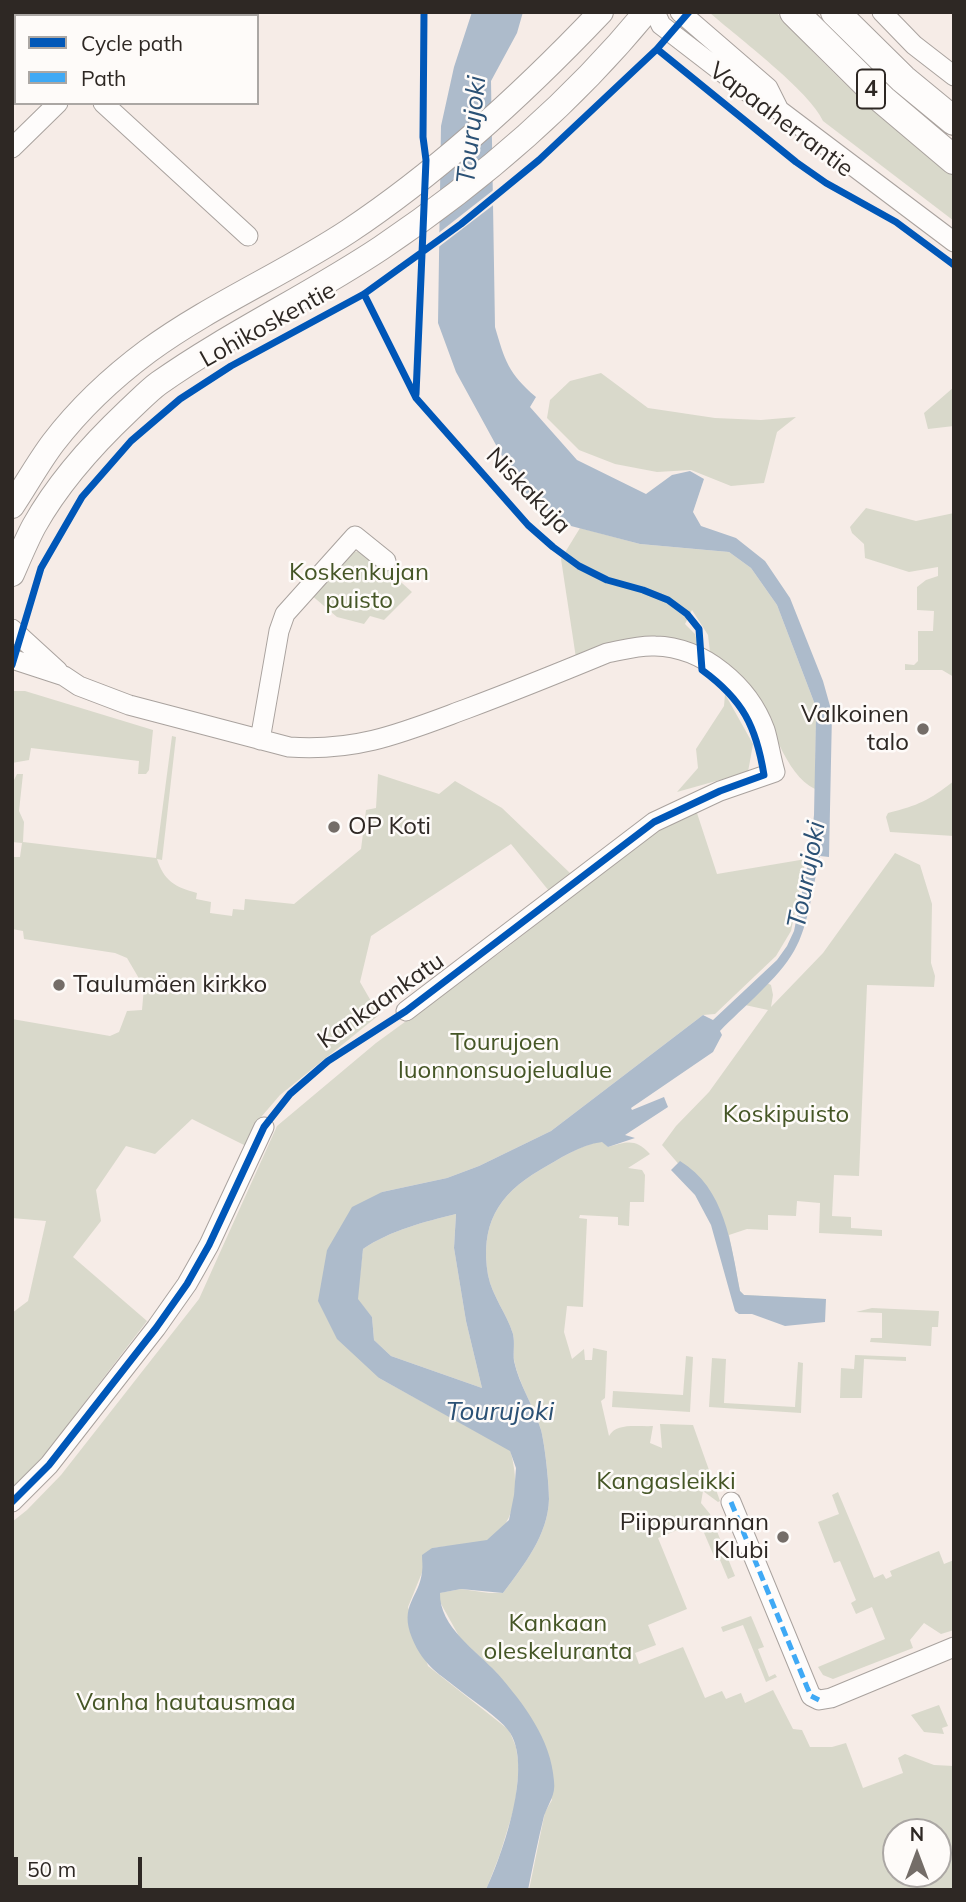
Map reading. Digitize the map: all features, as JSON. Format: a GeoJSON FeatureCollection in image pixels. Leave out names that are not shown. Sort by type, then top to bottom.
{"type":"FeatureCollection","features":[{"type":"Feature","properties":{"kind":"highway","name":"4"},"geometry":{"type":"LineString","coordinates":[[794,12],[883,100],[954,160]]}},
{"type":"Feature","properties":{"kind":"highway","name":"4"},"geometry":{"type":"LineString","coordinates":[[835,12],[903,79],[954,121]]}},
{"type":"Feature","properties":{"kind":"main road","name":"Lohikoskentie"},"geometry":{"type":"LineString","coordinates":[[12,506],[61,434],[104,388],[131,365],[209,313],[302,261],[387,204],[457,150],[535,80],[601,12]]}},
{"type":"Feature","properties":{"kind":"main road","name":"Lohikoskentie"},"geometry":{"type":"LineString","coordinates":[[12,574],[34,527],[65,480],[111,427],[157,384],[385,246],[460,190],[533,130],[587,78],[646,12]]}},
{"type":"Feature","properties":{"kind":"street","name":"Vapaaherrantie"},"geometry":{"type":"LineString","coordinates":[[655,12],[661,25],[757,99],[779,110],[953,241]]}},
{"type":"Feature","properties":{"kind":"street","name":"Vapaaherrantie"},"geometry":{"type":"LineString","coordinates":[[680,12],[768,88],[779,110]]}},
{"type":"Feature","properties":{"kind":"street"},"geometry":{"type":"LineString","coordinates":[[882,12],[914,46],[954,76]]}},
{"type":"Feature","properties":{"kind":"street"},"geometry":{"type":"LineString","coordinates":[[12,148],[56,105]]}},
{"type":"Feature","properties":{"kind":"street"},"geometry":{"type":"LineString","coordinates":[[105,105],[248,236]]}},
{"type":"Feature","properties":{"kind":"street"},"geometry":{"type":"LineString","coordinates":[[260,740],[279,631],[285,614],[355,536],[386,561]]}},
{"type":"Feature","properties":{"kind":"street","name":"Kankaankatu"},"geometry":{"type":"LineString","coordinates":[[12,629],[64,676],[79,685],[129,705],[260,740],[309,749],[345,747],[386,739],[607,653],[636,647],[676,649],[701,659],[731,678],[749,698],[765,730],[775,772],[720,791],[653,822],[406,1011]]}},
{"type":"Feature","properties":{"kind":"street","name":"Kankaankatu"},"geometry":{"type":"LineString","coordinates":[[12,659],[64,676]]}},
{"type":"Feature","properties":{"kind":"street"},"geometry":{"type":"LineString","coordinates":[[12,1502],[49,1465],[187,1284],[209,1245],[264,1127]]}},
{"type":"Feature","properties":{"kind":"street"},"geometry":{"type":"LineString","coordinates":[[731,1502],[811,1696],[819,1700],[831,1698],[954,1647]]}},
{"type":"Feature","properties":{"kind":"green space"},"geometry":{"type":"Polygon","coordinates":[[[709,12],[776,12],[861,98],[954,176],[954,221],[823,121],[816,109],[789,80],[709,12]]]}},
{"type":"Feature","properties":{"kind":"green space"},"geometry":{"type":"Polygon","coordinates":[[[601,373],[648,408],[715,418],[761,420],[796,417],[777,432],[764,483],[731,486],[691,470],[657,472],[615,464],[579,450],[547,418],[550,400],[570,381],[601,373]]]}},
{"type":"Feature","properties":{"kind":"green space"},"geometry":{"type":"Polygon","coordinates":[[[954,387],[954,426],[928,429],[924,413],[954,387]]]}},
{"type":"Feature","properties":{"kind":"green space"},"geometry":{"type":"Polygon","coordinates":[[[866,508],[916,521],[954,513],[954,677],[942,670],[905,670],[905,664],[914,665],[918,661],[918,631],[933,631],[934,611],[917,610],[917,587],[938,576],[938,567],[909,572],[865,558],[864,544],[852,533],[850,527],[866,508]]]}},
{"type":"Feature","properties":{"kind":"green space"},"geometry":{"type":"Polygon","coordinates":[[[580,528],[640,544],[729,552],[751,568],[777,605],[814,702],[815,789],[795,772],[751,686],[735,670],[710,652],[708,635],[692,610],[685,624],[695,634],[699,648],[576,658],[561,559],[580,528]]]}},
{"type":"Feature","properties":{"kind":"green space","name":"Koskenkujan puisto"},"geometry":{"type":"Polygon","coordinates":[[[366,551],[412,592],[384,620],[370,616],[364,624],[337,617],[310,594],[348,552],[366,551]]]}},
{"type":"Feature","properties":{"kind":"green space"},"geometry":{"type":"Polygon","coordinates":[[[13,691],[25,691],[153,730],[149,770],[146,774],[138,774],[139,761],[31,748],[29,760],[12,763],[13,691]]]}},
{"type":"Feature","properties":{"kind":"green space"},"geometry":{"type":"Polygon","coordinates":[[[725,694],[753,744],[748,772],[677,792],[698,768],[696,749],[724,706],[725,694]]]}},
{"type":"Feature","properties":{"kind":"green space"},"geometry":{"type":"Polygon","coordinates":[[[172,736],[176,737],[162,860],[157,859],[163,873],[171,882],[197,893],[196,899],[211,902],[210,913],[232,916],[233,909],[244,910],[245,899],[294,904],[361,849],[366,810],[376,808],[378,774],[439,794],[455,781],[502,808],[570,873],[549,891],[511,844],[371,936],[360,982],[379,1015],[280,1095],[262,1116],[246,1146],[192,1119],[155,1154],[126,1146],[96,1190],[101,1221],[73,1257],[147,1321],[45,1454],[12,1489],[12,1313],[28,1301],[46,1221],[12,1218],[12,1019],[110,1036],[119,1032],[127,1011],[142,1010],[144,987],[127,958],[115,953],[24,939],[23,931],[12,929],[12,857],[20,857],[22,843],[12,842],[13,782],[17,774],[23,774],[19,811],[24,822],[23,842],[156,858],[172,736]]]}},
{"type":"Feature","properties":{"kind":"green space"},"geometry":{"type":"Polygon","coordinates":[[[954,781],[954,836],[890,832],[886,817],[888,813],[923,801],[954,781]]]}},
{"type":"Feature","properties":{"kind":"green space"},"geometry":{"type":"Polygon","coordinates":[[[696,810],[717,874],[806,859],[791,931],[776,956],[715,1014],[703,1015],[551,1131],[479,1166],[447,1178],[382,1192],[327,1250],[379,1378],[510,1450],[513,1462],[514,1500],[506,1523],[498,1533],[483,1542],[432,1548],[408,1607],[428,1666],[509,1730],[516,1747],[519,1767],[515,1805],[486,1890],[12,1890],[12,1522],[61,1475],[199,1299],[277,1126],[376,1043],[505,949],[648,836],[696,810]]]}},
{"type":"Feature","properties":{"kind":"green space","name":"Koskipuisto"},"geometry":{"type":"Polygon","coordinates":[[[895,853],[920,865],[932,904],[931,963],[935,976],[934,987],[867,985],[859,1176],[834,1175],[832,1216],[851,1217],[851,1228],[882,1230],[882,1236],[819,1233],[820,1203],[797,1201],[796,1216],[768,1215],[768,1230],[747,1229],[729,1235],[740,1291],[744,1295],[826,1299],[792,1316],[737,1293],[727,1250],[682,1168],[662,1145],[676,1126],[709,1092],[768,1010],[745,1005],[767,983],[771,985],[773,995],[771,1007],[823,953],[895,853]]]}},
{"type":"Feature","properties":{"kind":"green space","name":"Kankaan oleskeluranta"},"geometry":{"type":"Polygon","coordinates":[[[602,1141],[608,1147],[635,1143],[650,1154],[628,1168],[642,1170],[645,1175],[644,1202],[630,1202],[629,1226],[618,1225],[618,1217],[580,1215],[579,1218],[587,1219],[583,1307],[567,1306],[564,1332],[572,1359],[584,1349],[585,1360],[592,1360],[593,1348],[607,1351],[605,1398],[601,1401],[609,1436],[622,1427],[653,1426],[650,1443],[662,1448],[660,1424],[693,1425],[720,1501],[703,1491],[701,1503],[710,1514],[735,1576],[728,1579],[720,1560],[716,1561],[699,1521],[658,1538],[687,1609],[648,1625],[656,1645],[635,1653],[639,1664],[683,1647],[705,1698],[722,1691],[726,1699],[741,1693],[745,1703],[773,1690],[793,1729],[802,1730],[810,1747],[832,1747],[846,1743],[863,1788],[903,1773],[898,1758],[905,1754],[934,1765],[954,1766],[954,1890],[529,1890],[545,1812],[552,1800],[497,1673],[460,1638],[440,1602],[439,1593],[461,1589],[503,1593],[534,1549],[544,1525],[549,1499],[542,1437],[516,1369],[513,1334],[490,1283],[486,1257],[487,1241],[495,1214],[513,1190],[555,1161],[602,1141]]]}},
{"type":"Feature","properties":{"kind":"green space"},"geometry":{"type":"Polygon","coordinates":[[[456,1214],[454,1248],[466,1321],[482,1388],[391,1356],[374,1340],[372,1317],[357,1299],[363,1249],[396,1232],[456,1214]]]}},
{"type":"Feature","properties":{"kind":"green space"},"geometry":{"type":"Polygon","coordinates":[[[872,1308],[939,1311],[938,1327],[932,1327],[931,1346],[870,1342],[871,1338],[882,1338],[882,1313],[856,1312],[872,1308]]]}},
{"type":"Feature","properties":{"kind":"green space"},"geometry":{"type":"Polygon","coordinates":[[[855,1355],[906,1357],[906,1361],[864,1359],[862,1398],[840,1398],[841,1368],[854,1369],[855,1355]]]}},
{"type":"Feature","properties":{"kind":"green space"},"geometry":{"type":"Polygon","coordinates":[[[686,1356],[693,1357],[690,1412],[612,1407],[613,1391],[683,1395],[686,1356]]]}},
{"type":"Feature","properties":{"kind":"green space"},"geometry":{"type":"Polygon","coordinates":[[[712,1358],[726,1359],[724,1403],[795,1407],[798,1362],[803,1363],[801,1413],[709,1407],[712,1358]]]}},
{"type":"Feature","properties":{"kind":"green space"},"geometry":{"type":"Polygon","coordinates":[[[838,1492],[874,1578],[883,1574],[886,1579],[892,1576],[890,1571],[939,1551],[944,1564],[954,1560],[954,1630],[941,1634],[924,1623],[910,1640],[913,1648],[833,1679],[823,1675],[818,1667],[885,1639],[872,1607],[856,1614],[851,1603],[856,1600],[840,1561],[834,1563],[818,1522],[839,1514],[832,1495],[838,1492]]]}},
{"type":"Feature","properties":{"kind":"green space"},"geometry":{"type":"Polygon","coordinates":[[[751,1616],[764,1647],[758,1649],[769,1677],[775,1674],[777,1677],[766,1682],[743,1625],[723,1632],[721,1627],[751,1616]]]}},
{"type":"Feature","properties":{"kind":"green space"},"geometry":{"type":"Polygon","coordinates":[[[939,1705],[948,1726],[942,1728],[944,1734],[924,1732],[911,1715],[939,1705]]]}},
{"type":"Feature","properties":{"kind":"water","name":"Tourujoki"},"geometry":{"type":"Polygon","coordinates":[[[472,12],[523,12],[517,33],[491,81],[495,327],[509,366],[519,381],[536,397],[530,407],[577,460],[646,494],[672,475],[690,471],[704,479],[693,512],[701,526],[736,538],[765,561],[790,598],[823,681],[832,713],[829,857],[820,856],[810,905],[794,951],[770,982],[720,1031],[722,1035],[713,1052],[631,1108],[632,1110],[664,1097],[668,1107],[625,1135],[635,1138],[608,1147],[602,1142],[586,1146],[540,1170],[503,1201],[490,1227],[486,1257],[488,1275],[513,1334],[516,1370],[541,1430],[548,1484],[548,1512],[534,1549],[503,1593],[461,1589],[440,1593],[441,1605],[452,1627],[517,1697],[548,1751],[554,1791],[544,1816],[528,1890],[486,1890],[513,1810],[518,1764],[515,1745],[508,1730],[499,1720],[427,1663],[412,1638],[408,1617],[420,1581],[422,1555],[432,1548],[487,1540],[509,1520],[516,1468],[510,1451],[379,1378],[337,1339],[318,1301],[327,1250],[352,1207],[382,1192],[447,1178],[479,1166],[551,1131],[703,1015],[713,1020],[777,960],[794,931],[810,853],[814,815],[816,715],[814,702],[777,605],[751,568],[729,552],[640,544],[571,526],[526,493],[513,476],[456,372],[438,323],[441,126],[454,67],[472,12]],[[456,1214],[408,1227],[374,1242],[363,1249],[358,1299],[372,1317],[374,1340],[391,1356],[482,1388],[466,1321],[454,1248],[456,1214]]]}},
{"type":"Feature","properties":{"kind":"water"},"geometry":{"type":"Polygon","coordinates":[[[680,1161],[695,1172],[716,1202],[729,1236],[740,1291],[744,1295],[826,1299],[825,1322],[785,1326],[735,1311],[711,1225],[695,1195],[671,1170],[680,1161]]]}},
{"type":"Feature","properties":{"kind":"pier"},"geometry":{"type":"Polygon","coordinates":[[[496,188],[496,203],[436,249],[436,235],[496,188]]]}},
{"type":"Feature","properties":{"kind":"marked path"},"geometry":{"type":"LineString","coordinates":[[731,1502],[807,1687],[811,1696],[819,1700]]}},
{"type":"Feature","properties":{"kind":"cycle path"},"geometry":{"type":"LineString","coordinates":[[416,394],[426,160],[423,137],[424,12]]}},
{"type":"Feature","properties":{"kind":"cycle path"},"geometry":{"type":"LineString","coordinates":[[12,665],[41,568],[82,497],[131,441],[180,399],[231,366],[364,294],[461,224],[539,160],[657,49],[689,12]]}},
{"type":"Feature","properties":{"kind":"cycle path"},"geometry":{"type":"LineString","coordinates":[[657,49],[796,162],[826,183],[896,222],[954,265]]}},
{"type":"Feature","properties":{"kind":"cycle path","name":"Niskakuja"},"geometry":{"type":"LineString","coordinates":[[12,1502],[49,1465],[187,1284],[209,1245],[264,1127],[290,1094],[328,1061],[406,1011],[654,822],[720,791],[764,775],[752,728],[738,703],[702,670],[699,629],[687,614],[668,600],[607,580],[579,566],[528,525],[416,398],[364,294]]}},
{"type":"Feature","properties":{"kind":"place","name":"Valkoinen talo"},"geometry":{"type":"Point","coordinates":[923,729]}},
{"type":"Feature","properties":{"kind":"place","name":"OP Koti"},"geometry":{"type":"Point","coordinates":[334,827]}},
{"type":"Feature","properties":{"kind":"place","name":"Taulumäen kirkko"},"geometry":{"type":"Point","coordinates":[59,985]}},
{"type":"Feature","properties":{"kind":"place","name":"Piippurannan Klubi"},"geometry":{"type":"Point","coordinates":[783,1537]}},
{"type":"Feature","properties":{"kind":"park label","name":"Tourujoen luonnonsuojelualue"},"geometry":{"type":"Point","coordinates":[505,1057]}},
{"type":"Feature","properties":{"kind":"park label","name":"Kangasleikki"},"geometry":{"type":"Point","coordinates":[666,1482]}},
{"type":"Feature","properties":{"kind":"park label","name":"Vanha hautausmaa"},"geometry":{"type":"Point","coordinates":[186,1703]}}]}
